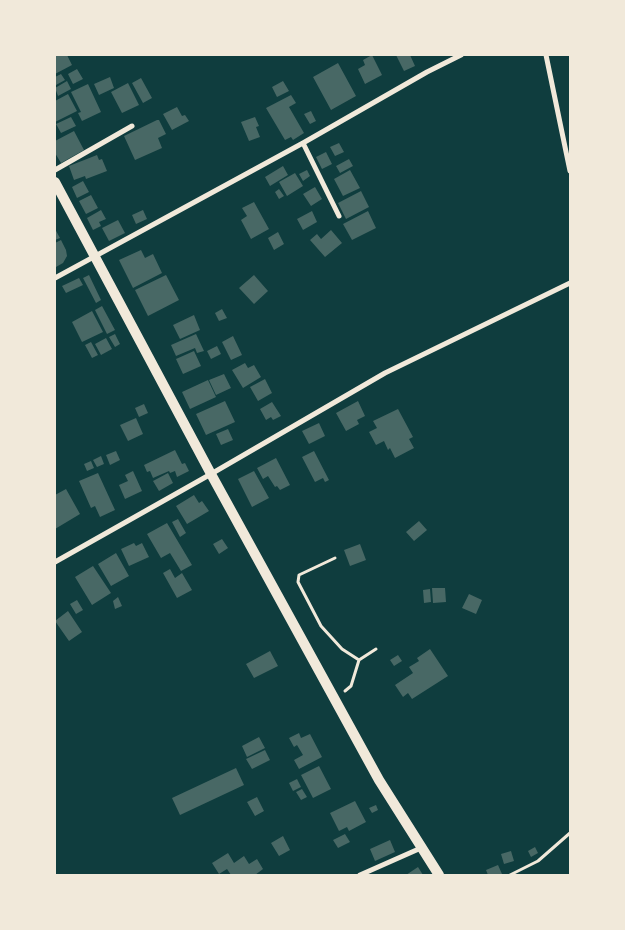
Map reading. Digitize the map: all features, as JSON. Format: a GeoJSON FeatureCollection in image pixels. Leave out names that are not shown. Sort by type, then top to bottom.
{"type":"FeatureCollection","features":[{"type":"Feature","properties":{"kind":"main road"},"geometry":{"type":"LineString","coordinates":[[55,182],[211,474],[379,780],[438,875]]}},
{"type":"Feature","properties":{"kind":"street"},"geometry":{"type":"LineString","coordinates":[[55,278],[461,55]]}},
{"type":"Feature","properties":{"kind":"street"},"geometry":{"type":"LineString","coordinates":[[546,55],[570,172]]}},
{"type":"Feature","properties":{"kind":"street"},"geometry":{"type":"LineString","coordinates":[[55,170],[132,126]]}},
{"type":"Feature","properties":{"kind":"street"},"geometry":{"type":"LineString","coordinates":[[303,143],[339,216]]}},
{"type":"Feature","properties":{"kind":"street"},"geometry":{"type":"LineString","coordinates":[[55,562],[385,373],[570,283]]}},
{"type":"Feature","properties":{"kind":"street"},"geometry":{"type":"LineString","coordinates":[[360,875],[421,848]]}},
{"type":"Feature","properties":{"kind":"path"},"geometry":{"type":"LineString","coordinates":[[335,558],[299,575],[298,582],[320,626],[342,649],[359,660]]}},
{"type":"Feature","properties":{"kind":"path"},"geometry":{"type":"LineString","coordinates":[[335,700],[351,686],[359,660],[376,648]]}},
{"type":"Feature","properties":{"kind":"path"},"geometry":{"type":"LineString","coordinates":[[510,875],[538,862],[570,833]]}},
{"type":"Feature","properties":{"kind":"building"},"geometry":{"type":"Polygon","coordinates":[[[55,55],[67,55],[72,65],[55,74],[55,55]]]}},
{"type":"Feature","properties":{"kind":"building"},"geometry":{"type":"Polygon","coordinates":[[[372,55],[382,75],[365,84],[358,69],[365,65],[363,60],[372,55]]]}},
{"type":"Feature","properties":{"kind":"building"},"geometry":{"type":"Polygon","coordinates":[[[396,55],[410,55],[415,66],[404,71],[396,55]]]}},
{"type":"Feature","properties":{"kind":"building"},"geometry":{"type":"Polygon","coordinates":[[[338,63],[356,96],[331,110],[313,77],[338,63]]]}},
{"type":"Feature","properties":{"kind":"building"},"geometry":{"type":"Polygon","coordinates":[[[77,69],[83,79],[73,84],[68,74],[77,69]]]}},
{"type":"Feature","properties":{"kind":"building"},"geometry":{"type":"Polygon","coordinates":[[[61,74],[65,80],[56,85],[55,77],[61,74]]]}},
{"type":"Feature","properties":{"kind":"building"},"geometry":{"type":"Polygon","coordinates":[[[110,77],[114,88],[99,95],[94,84],[110,77]]]}},
{"type":"Feature","properties":{"kind":"building"},"geometry":{"type":"Polygon","coordinates":[[[141,78],[152,98],[143,103],[132,83],[141,78]]]}},
{"type":"Feature","properties":{"kind":"building"},"geometry":{"type":"Polygon","coordinates":[[[67,81],[71,89],[58,96],[55,88],[67,81]]]}},
{"type":"Feature","properties":{"kind":"building"},"geometry":{"type":"Polygon","coordinates":[[[283,81],[289,91],[277,97],[272,87],[283,81]]]}},
{"type":"Feature","properties":{"kind":"building"},"geometry":{"type":"Polygon","coordinates":[[[128,83],[139,105],[122,113],[111,92],[128,83]]]}},
{"type":"Feature","properties":{"kind":"building"},"geometry":{"type":"Polygon","coordinates":[[[88,84],[101,112],[82,121],[78,113],[81,112],[71,92],[88,84]]]}},
{"type":"Feature","properties":{"kind":"building"},"geometry":{"type":"Polygon","coordinates":[[[68,94],[77,111],[55,122],[55,101],[68,94]]]}},
{"type":"Feature","properties":{"kind":"building"},"geometry":{"type":"Polygon","coordinates":[[[291,95],[296,103],[289,107],[304,133],[293,140],[291,137],[285,140],[266,108],[291,95]]]}},
{"type":"Feature","properties":{"kind":"building"},"geometry":{"type":"Polygon","coordinates":[[[177,107],[182,116],[185,115],[189,121],[172,130],[163,114],[177,107]]]}},
{"type":"Feature","properties":{"kind":"building"},"geometry":{"type":"Polygon","coordinates":[[[311,111],[316,121],[310,124],[304,114],[311,111]]]}},
{"type":"Feature","properties":{"kind":"building"},"geometry":{"type":"Polygon","coordinates":[[[71,117],[76,126],[61,133],[56,124],[71,117]]]}},
{"type":"Feature","properties":{"kind":"building"},"geometry":{"type":"Polygon","coordinates":[[[255,117],[259,126],[256,127],[260,137],[249,141],[241,122],[255,117]]]}},
{"type":"Feature","properties":{"kind":"building"},"geometry":{"type":"Polygon","coordinates":[[[159,120],[166,134],[158,138],[162,148],[135,160],[124,136],[159,120]]]}},
{"type":"Feature","properties":{"kind":"building"},"geometry":{"type":"Polygon","coordinates":[[[74,131],[84,150],[61,163],[55,153],[55,141],[74,131]]]}},
{"type":"Feature","properties":{"kind":"building"},"geometry":{"type":"Polygon","coordinates":[[[339,143],[344,152],[335,156],[330,147],[339,143]]]}},
{"type":"Feature","properties":{"kind":"building"},"geometry":{"type":"Polygon","coordinates":[[[326,152],[332,164],[322,169],[316,157],[326,152]]]}},
{"type":"Feature","properties":{"kind":"building"},"geometry":{"type":"Polygon","coordinates":[[[97,155],[99,160],[102,159],[107,171],[86,179],[85,176],[74,180],[69,166],[97,155]]]}},
{"type":"Feature","properties":{"kind":"building"},"geometry":{"type":"Polygon","coordinates":[[[349,159],[353,166],[340,173],[336,166],[349,159]]]}},
{"type":"Feature","properties":{"kind":"building"},"geometry":{"type":"Polygon","coordinates":[[[283,166],[288,175],[270,186],[265,177],[283,166]]]}},
{"type":"Feature","properties":{"kind":"building"},"geometry":{"type":"Polygon","coordinates":[[[307,170],[310,176],[303,181],[299,174],[307,170]]]}},
{"type":"Feature","properties":{"kind":"building"},"geometry":{"type":"Polygon","coordinates":[[[350,170],[360,188],[343,196],[334,179],[350,170]]]}},
{"type":"Feature","properties":{"kind":"building"},"geometry":{"type":"Polygon","coordinates":[[[295,173],[303,186],[287,196],[279,182],[295,173]]]}},
{"type":"Feature","properties":{"kind":"building"},"geometry":{"type":"Polygon","coordinates":[[[83,181],[89,192],[77,198],[72,187],[83,181]]]}},
{"type":"Feature","properties":{"kind":"building"},"geometry":{"type":"Polygon","coordinates":[[[315,187],[322,199],[311,206],[303,194],[315,187]]]}},
{"type":"Feature","properties":{"kind":"building"},"geometry":{"type":"Polygon","coordinates":[[[279,189],[284,196],[279,199],[275,192],[279,189]]]}},
{"type":"Feature","properties":{"kind":"building"},"geometry":{"type":"Polygon","coordinates":[[[361,191],[369,207],[346,219],[338,203],[361,191]]]}},
{"type":"Feature","properties":{"kind":"building"},"geometry":{"type":"Polygon","coordinates":[[[91,195],[98,208],[86,214],[79,201],[91,195]]]}},
{"type":"Feature","properties":{"kind":"building"},"geometry":{"type":"Polygon","coordinates":[[[254,202],[269,229],[251,239],[241,220],[247,216],[242,208],[254,202]]]}},
{"type":"Feature","properties":{"kind":"building"},"geometry":{"type":"Polygon","coordinates":[[[101,210],[106,219],[99,222],[101,226],[93,230],[87,218],[101,210]]]}},
{"type":"Feature","properties":{"kind":"building"},"geometry":{"type":"Polygon","coordinates":[[[143,210],[147,219],[136,224],[132,215],[143,210]]]}},
{"type":"Feature","properties":{"kind":"building"},"geometry":{"type":"Polygon","coordinates":[[[312,211],[317,222],[303,230],[297,219],[312,211]]]}},
{"type":"Feature","properties":{"kind":"building"},"geometry":{"type":"Polygon","coordinates":[[[368,211],[376,228],[352,240],[343,224],[368,211]]]}},
{"type":"Feature","properties":{"kind":"building"},"geometry":{"type":"Polygon","coordinates":[[[118,220],[125,233],[109,241],[102,228],[118,220]]]}},
{"type":"Feature","properties":{"kind":"building"},"geometry":{"type":"Polygon","coordinates":[[[55,229],[60,238],[55,240],[55,229]]]}},
{"type":"Feature","properties":{"kind":"building"},"geometry":{"type":"Polygon","coordinates":[[[331,230],[342,243],[325,257],[310,240],[317,234],[321,239],[331,230]]]}},
{"type":"Feature","properties":{"kind":"building"},"geometry":{"type":"Polygon","coordinates":[[[278,232],[284,244],[274,250],[268,238],[278,232]]]}},
{"type":"Feature","properties":{"kind":"building"},"geometry":{"type":"Polygon","coordinates":[[[61,240],[67,256],[63,263],[56,267],[55,243],[61,240]]]}},
{"type":"Feature","properties":{"kind":"building"},"geometry":{"type":"Polygon","coordinates":[[[141,250],[145,258],[153,254],[162,273],[133,288],[119,260],[141,250]]]}},
{"type":"Feature","properties":{"kind":"building"},"geometry":{"type":"Polygon","coordinates":[[[89,275],[101,300],[96,303],[83,278],[89,275]]]}},
{"type":"Feature","properties":{"kind":"building"},"geometry":{"type":"Polygon","coordinates":[[[166,275],[179,300],[148,316],[135,290],[166,275]]]}},
{"type":"Feature","properties":{"kind":"building"},"geometry":{"type":"Polygon","coordinates":[[[254,275],[268,291],[254,304],[239,288],[254,275]]]}},
{"type":"Feature","properties":{"kind":"building"},"geometry":{"type":"Polygon","coordinates":[[[79,278],[83,285],[66,293],[62,286],[79,278]]]}},
{"type":"Feature","properties":{"kind":"building"},"geometry":{"type":"Polygon","coordinates":[[[102,306],[115,330],[107,334],[95,310],[102,306]]]}},
{"type":"Feature","properties":{"kind":"building"},"geometry":{"type":"Polygon","coordinates":[[[222,309],[227,318],[219,321],[215,313],[222,309]]]}},
{"type":"Feature","properties":{"kind":"building"},"geometry":{"type":"Polygon","coordinates":[[[92,311],[103,332],[82,342],[72,322],[92,311]]]}},
{"type":"Feature","properties":{"kind":"building"},"geometry":{"type":"Polygon","coordinates":[[[194,315],[200,330],[180,339],[173,325],[194,315]]]}},
{"type":"Feature","properties":{"kind":"building"},"geometry":{"type":"Polygon","coordinates":[[[115,334],[120,344],[115,347],[109,337],[115,334]]]}},
{"type":"Feature","properties":{"kind":"building"},"geometry":{"type":"Polygon","coordinates":[[[196,334],[204,351],[197,353],[195,348],[176,356],[171,345],[196,334]]]}},
{"type":"Feature","properties":{"kind":"building"},"geometry":{"type":"Polygon","coordinates":[[[233,336],[242,355],[231,360],[222,342],[233,336]]]}},
{"type":"Feature","properties":{"kind":"building"},"geometry":{"type":"Polygon","coordinates":[[[106,338],[112,349],[101,355],[95,344],[106,338]]]}},
{"type":"Feature","properties":{"kind":"building"},"geometry":{"type":"Polygon","coordinates":[[[91,342],[98,355],[92,358],[85,345],[91,342]]]}},
{"type":"Feature","properties":{"kind":"building"},"geometry":{"type":"Polygon","coordinates":[[[217,346],[221,354],[211,359],[207,351],[217,346]]]}},
{"type":"Feature","properties":{"kind":"building"},"geometry":{"type":"Polygon","coordinates":[[[194,351],[201,366],[183,374],[176,359],[194,351]]]}},
{"type":"Feature","properties":{"kind":"building"},"geometry":{"type":"Polygon","coordinates":[[[245,363],[248,368],[254,365],[261,377],[243,388],[232,370],[245,363]]]}},
{"type":"Feature","properties":{"kind":"building"},"geometry":{"type":"Polygon","coordinates":[[[224,374],[231,388],[216,395],[209,380],[224,374]]]}},
{"type":"Feature","properties":{"kind":"building"},"geometry":{"type":"Polygon","coordinates":[[[265,379],[272,393],[258,401],[250,387],[265,379]]]}},
{"type":"Feature","properties":{"kind":"building"},"geometry":{"type":"Polygon","coordinates":[[[208,380],[216,397],[190,409],[182,392],[208,380]]]}},
{"type":"Feature","properties":{"kind":"building"},"geometry":{"type":"Polygon","coordinates":[[[225,401],[235,422],[206,435],[196,414],[225,401]]]}},
{"type":"Feature","properties":{"kind":"building"},"geometry":{"type":"Polygon","coordinates":[[[358,401],[365,416],[357,420],[359,424],[346,431],[336,413],[358,401]]]}},
{"type":"Feature","properties":{"kind":"building"},"geometry":{"type":"Polygon","coordinates":[[[272,402],[281,416],[273,420],[271,417],[266,420],[260,409],[272,402]]]}},
{"type":"Feature","properties":{"kind":"building"},"geometry":{"type":"Polygon","coordinates":[[[144,404],[148,413],[139,417],[135,408],[144,404]]]}},
{"type":"Feature","properties":{"kind":"building"},"geometry":{"type":"Polygon","coordinates":[[[398,409],[413,437],[409,439],[414,448],[395,458],[390,448],[388,450],[384,441],[376,445],[369,432],[377,428],[373,421],[398,409]]]}},
{"type":"Feature","properties":{"kind":"building"},"geometry":{"type":"Polygon","coordinates":[[[136,418],[143,434],[128,441],[120,425],[136,418]]]}},
{"type":"Feature","properties":{"kind":"building"},"geometry":{"type":"Polygon","coordinates":[[[319,423],[325,436],[309,444],[302,431],[319,423]]]}},
{"type":"Feature","properties":{"kind":"building"},"geometry":{"type":"Polygon","coordinates":[[[228,429],[233,440],[221,445],[216,434],[228,429]]]}},
{"type":"Feature","properties":{"kind":"building"},"geometry":{"type":"Polygon","coordinates":[[[175,450],[182,464],[185,463],[189,471],[177,477],[175,471],[170,473],[169,471],[153,478],[150,471],[147,472],[144,465],[175,450]]]}},
{"type":"Feature","properties":{"kind":"building"},"geometry":{"type":"Polygon","coordinates":[[[116,451],[120,460],[110,465],[106,455],[116,451]]]}},
{"type":"Feature","properties":{"kind":"building"},"geometry":{"type":"Polygon","coordinates":[[[314,451],[329,480],[325,482],[323,478],[315,482],[302,457],[314,451]]]}},
{"type":"Feature","properties":{"kind":"building"},"geometry":{"type":"Polygon","coordinates":[[[101,456],[104,464],[97,467],[93,460],[101,456]]]}},
{"type":"Feature","properties":{"kind":"building"},"geometry":{"type":"Polygon","coordinates":[[[276,458],[290,485],[280,490],[277,486],[275,487],[268,476],[263,479],[257,468],[276,458]]]}},
{"type":"Feature","properties":{"kind":"building"},"geometry":{"type":"Polygon","coordinates":[[[91,461],[94,468],[87,471],[84,464],[91,461]]]}},
{"type":"Feature","properties":{"kind":"building"},"geometry":{"type":"Polygon","coordinates":[[[133,471],[142,491],[125,499],[119,485],[128,481],[125,475],[133,471]]]}},
{"type":"Feature","properties":{"kind":"building"},"geometry":{"type":"Polygon","coordinates":[[[254,471],[269,498],[252,507],[238,479],[254,471]]]}},
{"type":"Feature","properties":{"kind":"building"},"geometry":{"type":"Polygon","coordinates":[[[98,473],[115,510],[100,517],[95,506],[91,508],[79,481],[98,473]]]}},
{"type":"Feature","properties":{"kind":"building"},"geometry":{"type":"Polygon","coordinates":[[[168,473],[173,483],[159,491],[153,481],[168,473]]]}},
{"type":"Feature","properties":{"kind":"building"},"geometry":{"type":"Polygon","coordinates":[[[66,489],[80,514],[55,529],[55,495],[66,489]]]}},
{"type":"Feature","properties":{"kind":"building"},"geometry":{"type":"Polygon","coordinates":[[[194,495],[199,503],[202,501],[209,511],[187,524],[176,506],[194,495]]]}},
{"type":"Feature","properties":{"kind":"building"},"geometry":{"type":"Polygon","coordinates":[[[178,519],[186,533],[180,537],[172,522],[178,519]]]}},
{"type":"Feature","properties":{"kind":"building"},"geometry":{"type":"Polygon","coordinates":[[[419,521],[427,530],[414,541],[406,532],[419,521]]]}},
{"type":"Feature","properties":{"kind":"building"},"geometry":{"type":"Polygon","coordinates":[[[167,523],[192,565],[181,571],[170,553],[161,558],[147,534],[167,523]]]}},
{"type":"Feature","properties":{"kind":"building"},"geometry":{"type":"Polygon","coordinates":[[[222,539],[228,548],[219,554],[213,544],[222,539]]]}},
{"type":"Feature","properties":{"kind":"building"},"geometry":{"type":"Polygon","coordinates":[[[134,543],[136,546],[142,543],[149,557],[129,566],[121,549],[134,543]]]}},
{"type":"Feature","properties":{"kind":"building"},"geometry":{"type":"Polygon","coordinates":[[[360,544],[366,560],[350,566],[344,550],[360,544]]]}},
{"type":"Feature","properties":{"kind":"building"},"geometry":{"type":"Polygon","coordinates":[[[116,553],[129,576],[111,586],[98,564],[116,553]]]}},
{"type":"Feature","properties":{"kind":"building"},"geometry":{"type":"Polygon","coordinates":[[[93,566],[111,593],[92,605],[75,577],[93,566]]]}},
{"type":"Feature","properties":{"kind":"building"},"geometry":{"type":"Polygon","coordinates":[[[170,569],[175,578],[182,573],[192,590],[177,598],[163,573],[170,569]]]}},
{"type":"Feature","properties":{"kind":"building"},"geometry":{"type":"Polygon","coordinates":[[[432,588],[445,588],[446,602],[433,603],[432,588]]]}},
{"type":"Feature","properties":{"kind":"building"},"geometry":{"type":"Polygon","coordinates":[[[430,589],[431,602],[424,603],[423,590],[430,589]]]}},
{"type":"Feature","properties":{"kind":"building"},"geometry":{"type":"Polygon","coordinates":[[[469,594],[482,600],[476,614],[462,608],[469,594]]]}},
{"type":"Feature","properties":{"kind":"building"},"geometry":{"type":"Polygon","coordinates":[[[118,597],[122,606],[115,609],[113,601],[118,597]]]}},
{"type":"Feature","properties":{"kind":"building"},"geometry":{"type":"Polygon","coordinates":[[[77,600],[83,610],[76,614],[70,604],[77,600]]]}},
{"type":"Feature","properties":{"kind":"building"},"geometry":{"type":"Polygon","coordinates":[[[68,611],[82,632],[69,641],[55,621],[68,611]]]}},
{"type":"Feature","properties":{"kind":"building"},"geometry":{"type":"Polygon","coordinates":[[[430,649],[448,676],[412,699],[408,693],[403,697],[395,685],[413,673],[409,667],[419,661],[417,658],[430,649]]]}},
{"type":"Feature","properties":{"kind":"building"},"geometry":{"type":"Polygon","coordinates":[[[270,651],[278,666],[254,678],[246,664],[270,651]]]}},
{"type":"Feature","properties":{"kind":"building"},"geometry":{"type":"Polygon","coordinates":[[[398,655],[402,661],[394,666],[390,660],[398,655]]]}},
{"type":"Feature","properties":{"kind":"building"},"geometry":{"type":"Polygon","coordinates":[[[299,733],[301,738],[310,734],[322,757],[299,769],[294,760],[303,755],[297,745],[294,747],[289,738],[299,733]]]}},
{"type":"Feature","properties":{"kind":"building"},"geometry":{"type":"Polygon","coordinates":[[[259,737],[265,748],[247,757],[242,746],[259,737]]]}},
{"type":"Feature","properties":{"kind":"building"},"geometry":{"type":"Polygon","coordinates":[[[265,750],[270,760],[252,769],[246,759],[265,750]]]}},
{"type":"Feature","properties":{"kind":"building"},"geometry":{"type":"Polygon","coordinates":[[[319,766],[331,789],[313,798],[301,775],[319,766]]]}},
{"type":"Feature","properties":{"kind":"building"},"geometry":{"type":"Polygon","coordinates":[[[236,768],[244,785],[180,815],[172,798],[236,768]]]}},
{"type":"Feature","properties":{"kind":"building"},"geometry":{"type":"Polygon","coordinates":[[[297,779],[301,787],[293,791],[289,783],[297,779]]]}},
{"type":"Feature","properties":{"kind":"building"},"geometry":{"type":"Polygon","coordinates":[[[302,789],[307,797],[301,800],[296,792],[302,789]]]}},
{"type":"Feature","properties":{"kind":"building"},"geometry":{"type":"Polygon","coordinates":[[[257,797],[264,811],[255,816],[247,802],[257,797]]]}},
{"type":"Feature","properties":{"kind":"building"},"geometry":{"type":"Polygon","coordinates":[[[355,801],[366,822],[349,831],[347,827],[339,831],[330,813],[355,801]]]}},
{"type":"Feature","properties":{"kind":"building"},"geometry":{"type":"Polygon","coordinates":[[[376,805],[378,810],[372,813],[369,808],[376,805]]]}},
{"type":"Feature","properties":{"kind":"building"},"geometry":{"type":"Polygon","coordinates":[[[345,834],[350,842],[338,848],[333,840],[345,834]]]}},
{"type":"Feature","properties":{"kind":"building"},"geometry":{"type":"Polygon","coordinates":[[[283,836],[290,850],[279,856],[271,843],[283,836]]]}},
{"type":"Feature","properties":{"kind":"building"},"geometry":{"type":"Polygon","coordinates":[[[390,840],[395,852],[375,861],[370,849],[390,840]]]}},
{"type":"Feature","properties":{"kind":"building"},"geometry":{"type":"Polygon","coordinates":[[[535,847],[538,853],[531,857],[528,851],[535,847]]]}},
{"type":"Feature","properties":{"kind":"building"},"geometry":{"type":"Polygon","coordinates":[[[511,851],[514,861],[504,864],[501,854],[511,851]]]}},
{"type":"Feature","properties":{"kind":"building"},"geometry":{"type":"Polygon","coordinates":[[[228,853],[234,863],[244,856],[249,864],[257,859],[263,869],[255,875],[231,875],[227,869],[219,874],[212,863],[228,853]]]}},
{"type":"Feature","properties":{"kind":"building"},"geometry":{"type":"Polygon","coordinates":[[[498,865],[502,874],[488,875],[486,870],[498,865]]]}},
{"type":"Feature","properties":{"kind":"building"},"geometry":{"type":"Polygon","coordinates":[[[418,867],[423,875],[406,875],[418,867]]]}}]}
